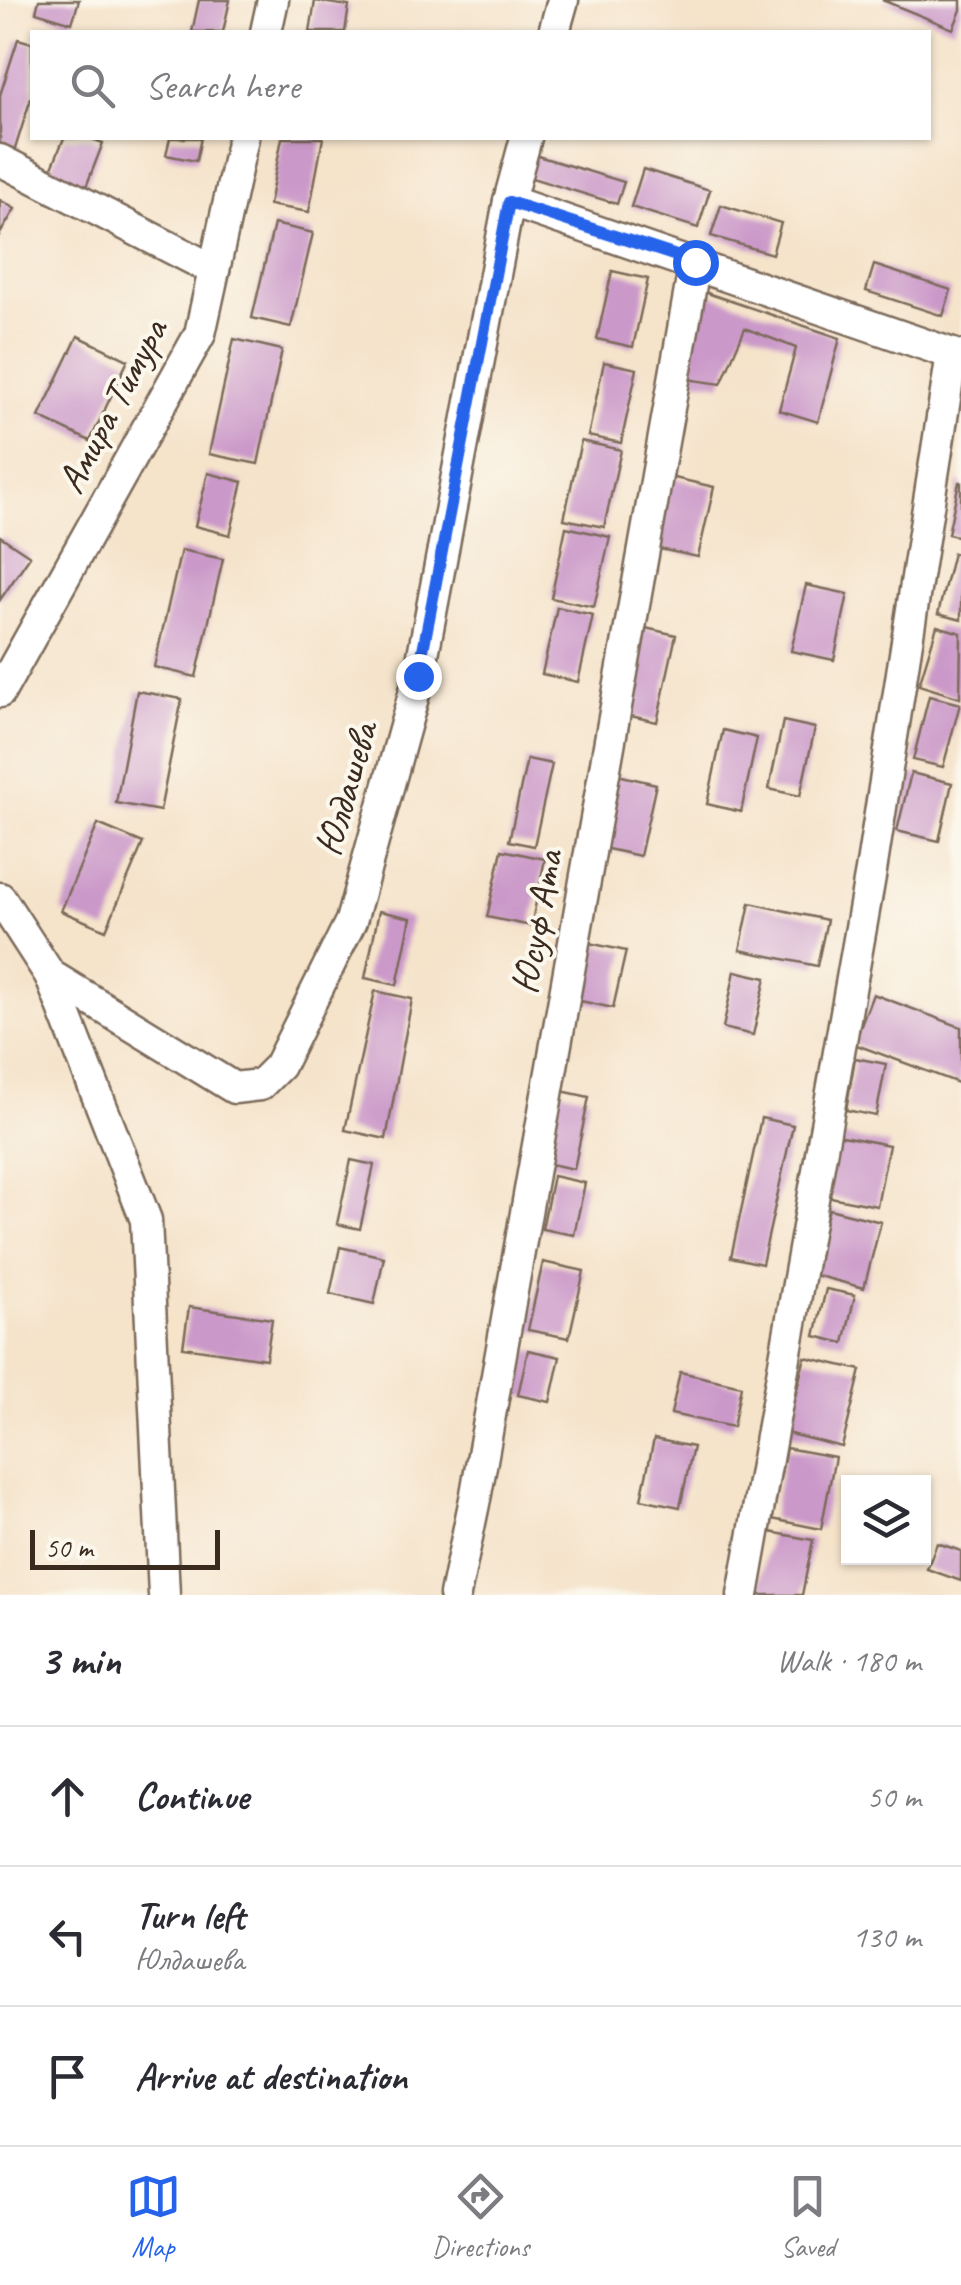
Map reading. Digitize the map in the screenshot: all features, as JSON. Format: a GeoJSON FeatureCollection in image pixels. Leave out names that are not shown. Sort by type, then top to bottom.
{"type":"FeatureCollection","features":[{"type":"Feature","properties":{"kind":"street"},"geometry":{"type":"LineString","coordinates":[[266,30],[273,0]]}},
{"type":"Feature","properties":{"kind":"street"},"geometry":{"type":"LineString","coordinates":[[554,30],[562,0]]}},
{"type":"Feature","properties":{"kind":"street","name":"Амира Тимура"},"geometry":{"type":"LineString","coordinates":[[0,692],[200,334],[243,140]]}},
{"type":"Feature","properties":{"kind":"street","name":"Юлдашева"},"geometry":{"type":"LineString","coordinates":[[50,975],[234,1088],[260,1085],[278,1066],[350,921],[418,676],[509,202],[525,140]]}},
{"type":"Feature","properties":{"kind":"street"},"geometry":{"type":"LineString","coordinates":[[0,160],[214,270]]}},
{"type":"Feature","properties":{"kind":"street"},"geometry":{"type":"LineString","coordinates":[[509,202],[695,262],[957,356],[868,891],[742,1595]]}},
{"type":"Feature","properties":{"kind":"street","name":"Юсуф Ата"},"geometry":{"type":"LineString","coordinates":[[454,1595],[476,1494],[695,262]]}},
{"type":"Feature","properties":{"kind":"street"},"geometry":{"type":"LineString","coordinates":[[0,898],[50,975],[146,1220],[164,1595]]}},
{"type":"Feature","properties":{"kind":"building"},"geometry":{"type":"Polygon","coordinates":[[[39,0],[79,0],[72,23],[36,12],[39,0]]]}},
{"type":"Feature","properties":{"kind":"building"},"geometry":{"type":"Polygon","coordinates":[[[199,0],[230,0],[223,30],[192,30],[199,0]]]}},
{"type":"Feature","properties":{"kind":"building"},"geometry":{"type":"Polygon","coordinates":[[[882,0],[961,0],[961,10],[953,29],[882,0]]]}},
{"type":"Feature","properties":{"kind":"building"},"geometry":{"type":"Polygon","coordinates":[[[315,1],[349,6],[345,30],[310,30],[315,1]]]}},
{"type":"Feature","properties":{"kind":"building"},"geometry":{"type":"Polygon","coordinates":[[[18,39],[30,42],[30,101],[15,149],[0,144],[0,95],[18,39]]]}},
{"type":"Feature","properties":{"kind":"building"},"geometry":{"type":"Polygon","coordinates":[[[63,140],[103,143],[84,192],[48,177],[63,140]]]}},
{"type":"Feature","properties":{"kind":"building"},"geometry":{"type":"Polygon","coordinates":[[[170,140],[201,140],[196,161],[166,155],[170,140]]]}},
{"type":"Feature","properties":{"kind":"building"},"geometry":{"type":"Polygon","coordinates":[[[282,140],[323,140],[309,212],[269,205],[282,140]]]}},
{"type":"Feature","properties":{"kind":"building"},"geometry":{"type":"Polygon","coordinates":[[[531,154],[624,182],[617,204],[525,176],[531,154]]]}},
{"type":"Feature","properties":{"kind":"building"},"geometry":{"type":"Polygon","coordinates":[[[643,169],[710,190],[698,228],[631,207],[643,169]]]}},
{"type":"Feature","properties":{"kind":"building"},"geometry":{"type":"Polygon","coordinates":[[[0,200],[15,209],[0,234],[0,200]]]}},
{"type":"Feature","properties":{"kind":"building"},"geometry":{"type":"Polygon","coordinates":[[[721,205],[781,223],[772,254],[711,236],[721,205]]]}},
{"type":"Feature","properties":{"kind":"building"},"geometry":{"type":"Polygon","coordinates":[[[274,224],[313,233],[291,327],[252,318],[274,224]]]}},
{"type":"Feature","properties":{"kind":"building"},"geometry":{"type":"Polygon","coordinates":[[[874,265],[951,290],[943,316],[866,291],[874,265]]]}},
{"type":"Feature","properties":{"kind":"building"},"geometry":{"type":"Polygon","coordinates":[[[612,271],[648,279],[633,347],[597,339],[612,271]]]}},
{"type":"Feature","properties":{"kind":"building"},"geometry":{"type":"Polygon","coordinates":[[[704,292],[840,338],[818,422],[779,410],[796,348],[745,328],[721,384],[686,379],[704,292]]]}},
{"type":"Feature","properties":{"kind":"building"},"geometry":{"type":"Polygon","coordinates":[[[78,336],[128,360],[90,441],[39,417],[78,336]]]}},
{"type":"Feature","properties":{"kind":"building"},"geometry":{"type":"Polygon","coordinates":[[[234,339],[282,350],[258,464],[209,454],[234,339]]]}},
{"type":"Feature","properties":{"kind":"building"},"geometry":{"type":"Polygon","coordinates":[[[604,362],[637,369],[621,443],[588,436],[604,362]]]}},
{"type":"Feature","properties":{"kind":"building"},"geometry":{"type":"Polygon","coordinates":[[[581,441],[621,450],[604,527],[564,519],[581,441]]]}},
{"type":"Feature","properties":{"kind":"building"},"geometry":{"type":"Polygon","coordinates":[[[208,473],[243,482],[230,535],[195,526],[208,473]]]}},
{"type":"Feature","properties":{"kind":"building"},"geometry":{"type":"Polygon","coordinates":[[[670,477],[714,487],[698,557],[655,548],[670,477]]]}},
{"type":"Feature","properties":{"kind":"building"},"geometry":{"type":"Polygon","coordinates":[[[961,482],[961,537],[948,534],[961,482]]]}},
{"type":"Feature","properties":{"kind":"building"},"geometry":{"type":"Polygon","coordinates":[[[566,527],[610,537],[594,607],[551,598],[566,527]]]}},
{"type":"Feature","properties":{"kind":"building"},"geometry":{"type":"Polygon","coordinates":[[[0,536],[30,556],[0,600],[0,536]]]}},
{"type":"Feature","properties":{"kind":"building"},"geometry":{"type":"Polygon","coordinates":[[[181,550],[223,559],[196,677],[154,667],[181,550]]]}},
{"type":"Feature","properties":{"kind":"building"},"geometry":{"type":"Polygon","coordinates":[[[953,553],[961,555],[961,620],[938,614],[953,553]]]}},
{"type":"Feature","properties":{"kind":"building"},"geometry":{"type":"Polygon","coordinates":[[[806,585],[848,594],[834,660],[791,651],[806,585]]]}},
{"type":"Feature","properties":{"kind":"building"},"geometry":{"type":"Polygon","coordinates":[[[557,607],[593,615],[578,682],[542,674],[557,607]]]}},
{"type":"Feature","properties":{"kind":"building"},"geometry":{"type":"Polygon","coordinates":[[[937,626],[961,633],[960,698],[919,685],[937,626]]]}},
{"type":"Feature","properties":{"kind":"building"},"geometry":{"type":"Polygon","coordinates":[[[641,627],[676,635],[657,722],[622,714],[641,627]]]}},
{"type":"Feature","properties":{"kind":"building"},"geometry":{"type":"Polygon","coordinates":[[[137,691],[182,699],[160,811],[116,803],[137,691]]]}},
{"type":"Feature","properties":{"kind":"building"},"geometry":{"type":"Polygon","coordinates":[[[929,696],[960,704],[943,767],[913,760],[929,696]]]}},
{"type":"Feature","properties":{"kind":"building"},"geometry":{"type":"Polygon","coordinates":[[[783,721],[815,728],[800,796],[769,789],[783,721]]]}},
{"type":"Feature","properties":{"kind":"building"},"geometry":{"type":"Polygon","coordinates":[[[723,730],[757,738],[741,812],[707,804],[723,730]]]}},
{"type":"Feature","properties":{"kind":"building"},"geometry":{"type":"Polygon","coordinates":[[[527,759],[552,764],[534,846],[509,841],[527,759]]]}},
{"type":"Feature","properties":{"kind":"building"},"geometry":{"type":"Polygon","coordinates":[[[609,773],[656,784],[640,856],[594,846],[609,773]]]}},
{"type":"Feature","properties":{"kind":"building"},"geometry":{"type":"Polygon","coordinates":[[[911,773],[952,783],[939,841],[897,831],[911,773]]]}},
{"type":"Feature","properties":{"kind":"building"},"geometry":{"type":"Polygon","coordinates":[[[98,824],[143,843],[106,930],[61,911],[98,824]]]}},
{"type":"Feature","properties":{"kind":"building"},"geometry":{"type":"Polygon","coordinates":[[[502,850],[545,859],[531,926],[487,917],[502,850]]]}},
{"type":"Feature","properties":{"kind":"building"},"geometry":{"type":"Polygon","coordinates":[[[750,903],[827,920],[817,966],[740,950],[750,903]]]}},
{"type":"Feature","properties":{"kind":"building"},"geometry":{"type":"Polygon","coordinates":[[[379,911],[411,918],[397,985],[365,978],[379,911]]]}},
{"type":"Feature","properties":{"kind":"building"},"geometry":{"type":"Polygon","coordinates":[[[589,943],[626,951],[613,1008],[576,1000],[589,943]]]}},
{"type":"Feature","properties":{"kind":"building"},"geometry":{"type":"Polygon","coordinates":[[[735,971],[766,978],[753,1035],[723,1028],[735,971]]]}},
{"type":"Feature","properties":{"kind":"building"},"geometry":{"type":"Polygon","coordinates":[[[375,991],[412,999],[386,1139],[345,1130],[375,991]]]}},
{"type":"Feature","properties":{"kind":"building"},"geometry":{"type":"Polygon","coordinates":[[[873,994],[961,1027],[961,1084],[854,1044],[873,994]]]}},
{"type":"Feature","properties":{"kind":"building"},"geometry":{"type":"Polygon","coordinates":[[[855,1058],[886,1064],[876,1116],[846,1110],[855,1058]]]}},
{"type":"Feature","properties":{"kind":"building"},"geometry":{"type":"Polygon","coordinates":[[[557,1090],[589,1097],[574,1169],[541,1162],[557,1090]]]}},
{"type":"Feature","properties":{"kind":"building"},"geometry":{"type":"Polygon","coordinates":[[[761,1118],[793,1125],[762,1264],[731,1257],[761,1118]]]}},
{"type":"Feature","properties":{"kind":"building"},"geometry":{"type":"Polygon","coordinates":[[[837,1135],[889,1145],[877,1206],[825,1196],[837,1135]]]}},
{"type":"Feature","properties":{"kind":"building"},"geometry":{"type":"Polygon","coordinates":[[[351,1160],[374,1165],[360,1229],[337,1224],[351,1160]]]}},
{"type":"Feature","properties":{"kind":"building"},"geometry":{"type":"Polygon","coordinates":[[[553,1176],[585,1183],[574,1235],[542,1229],[553,1176]]]}},
{"type":"Feature","properties":{"kind":"building"},"geometry":{"type":"Polygon","coordinates":[[[829,1209],[881,1222],[864,1288],[811,1274],[829,1209]]]}},
{"type":"Feature","properties":{"kind":"building"},"geometry":{"type":"Polygon","coordinates":[[[340,1247],[384,1257],[374,1304],[330,1294],[340,1247]]]}},
{"type":"Feature","properties":{"kind":"building"},"geometry":{"type":"Polygon","coordinates":[[[543,1262],[584,1271],[569,1338],[528,1330],[543,1262]]]}},
{"type":"Feature","properties":{"kind":"building"},"geometry":{"type":"Polygon","coordinates":[[[826,1289],[855,1295],[844,1343],[815,1336],[826,1289]]]}},
{"type":"Feature","properties":{"kind":"building"},"geometry":{"type":"Polygon","coordinates":[[[189,1307],[272,1319],[266,1359],[183,1347],[189,1307]]]}},
{"type":"Feature","properties":{"kind":"building"},"geometry":{"type":"Polygon","coordinates":[[[528,1350],[560,1357],[550,1402],[518,1395],[528,1350]]]}},
{"type":"Feature","properties":{"kind":"building"},"geometry":{"type":"Polygon","coordinates":[[[805,1357],[861,1370],[842,1447],[786,1433],[805,1357]]]}},
{"type":"Feature","properties":{"kind":"building"},"geometry":{"type":"Polygon","coordinates":[[[680,1372],[741,1386],[733,1427],[671,1414],[680,1372]]]}},
{"type":"Feature","properties":{"kind":"building"},"geometry":{"type":"Polygon","coordinates":[[[654,1439],[693,1447],[680,1507],[641,1499],[654,1439]]]}},
{"type":"Feature","properties":{"kind":"building"},"geometry":{"type":"Polygon","coordinates":[[[786,1448],[835,1457],[821,1529],[772,1519],[786,1448]]]}},
{"type":"Feature","properties":{"kind":"building"},"geometry":{"type":"Polygon","coordinates":[[[770,1532],[813,1540],[802,1595],[757,1595],[770,1532]]]}},
{"type":"Feature","properties":{"kind":"building"},"geometry":{"type":"Polygon","coordinates":[[[937,1543],[961,1551],[961,1581],[927,1569],[937,1543]]]}},
{"type":"Feature","properties":{"kind":"route"},"geometry":{"type":"LineString","coordinates":[[418,676],[509,202],[695,262]]}}]}
